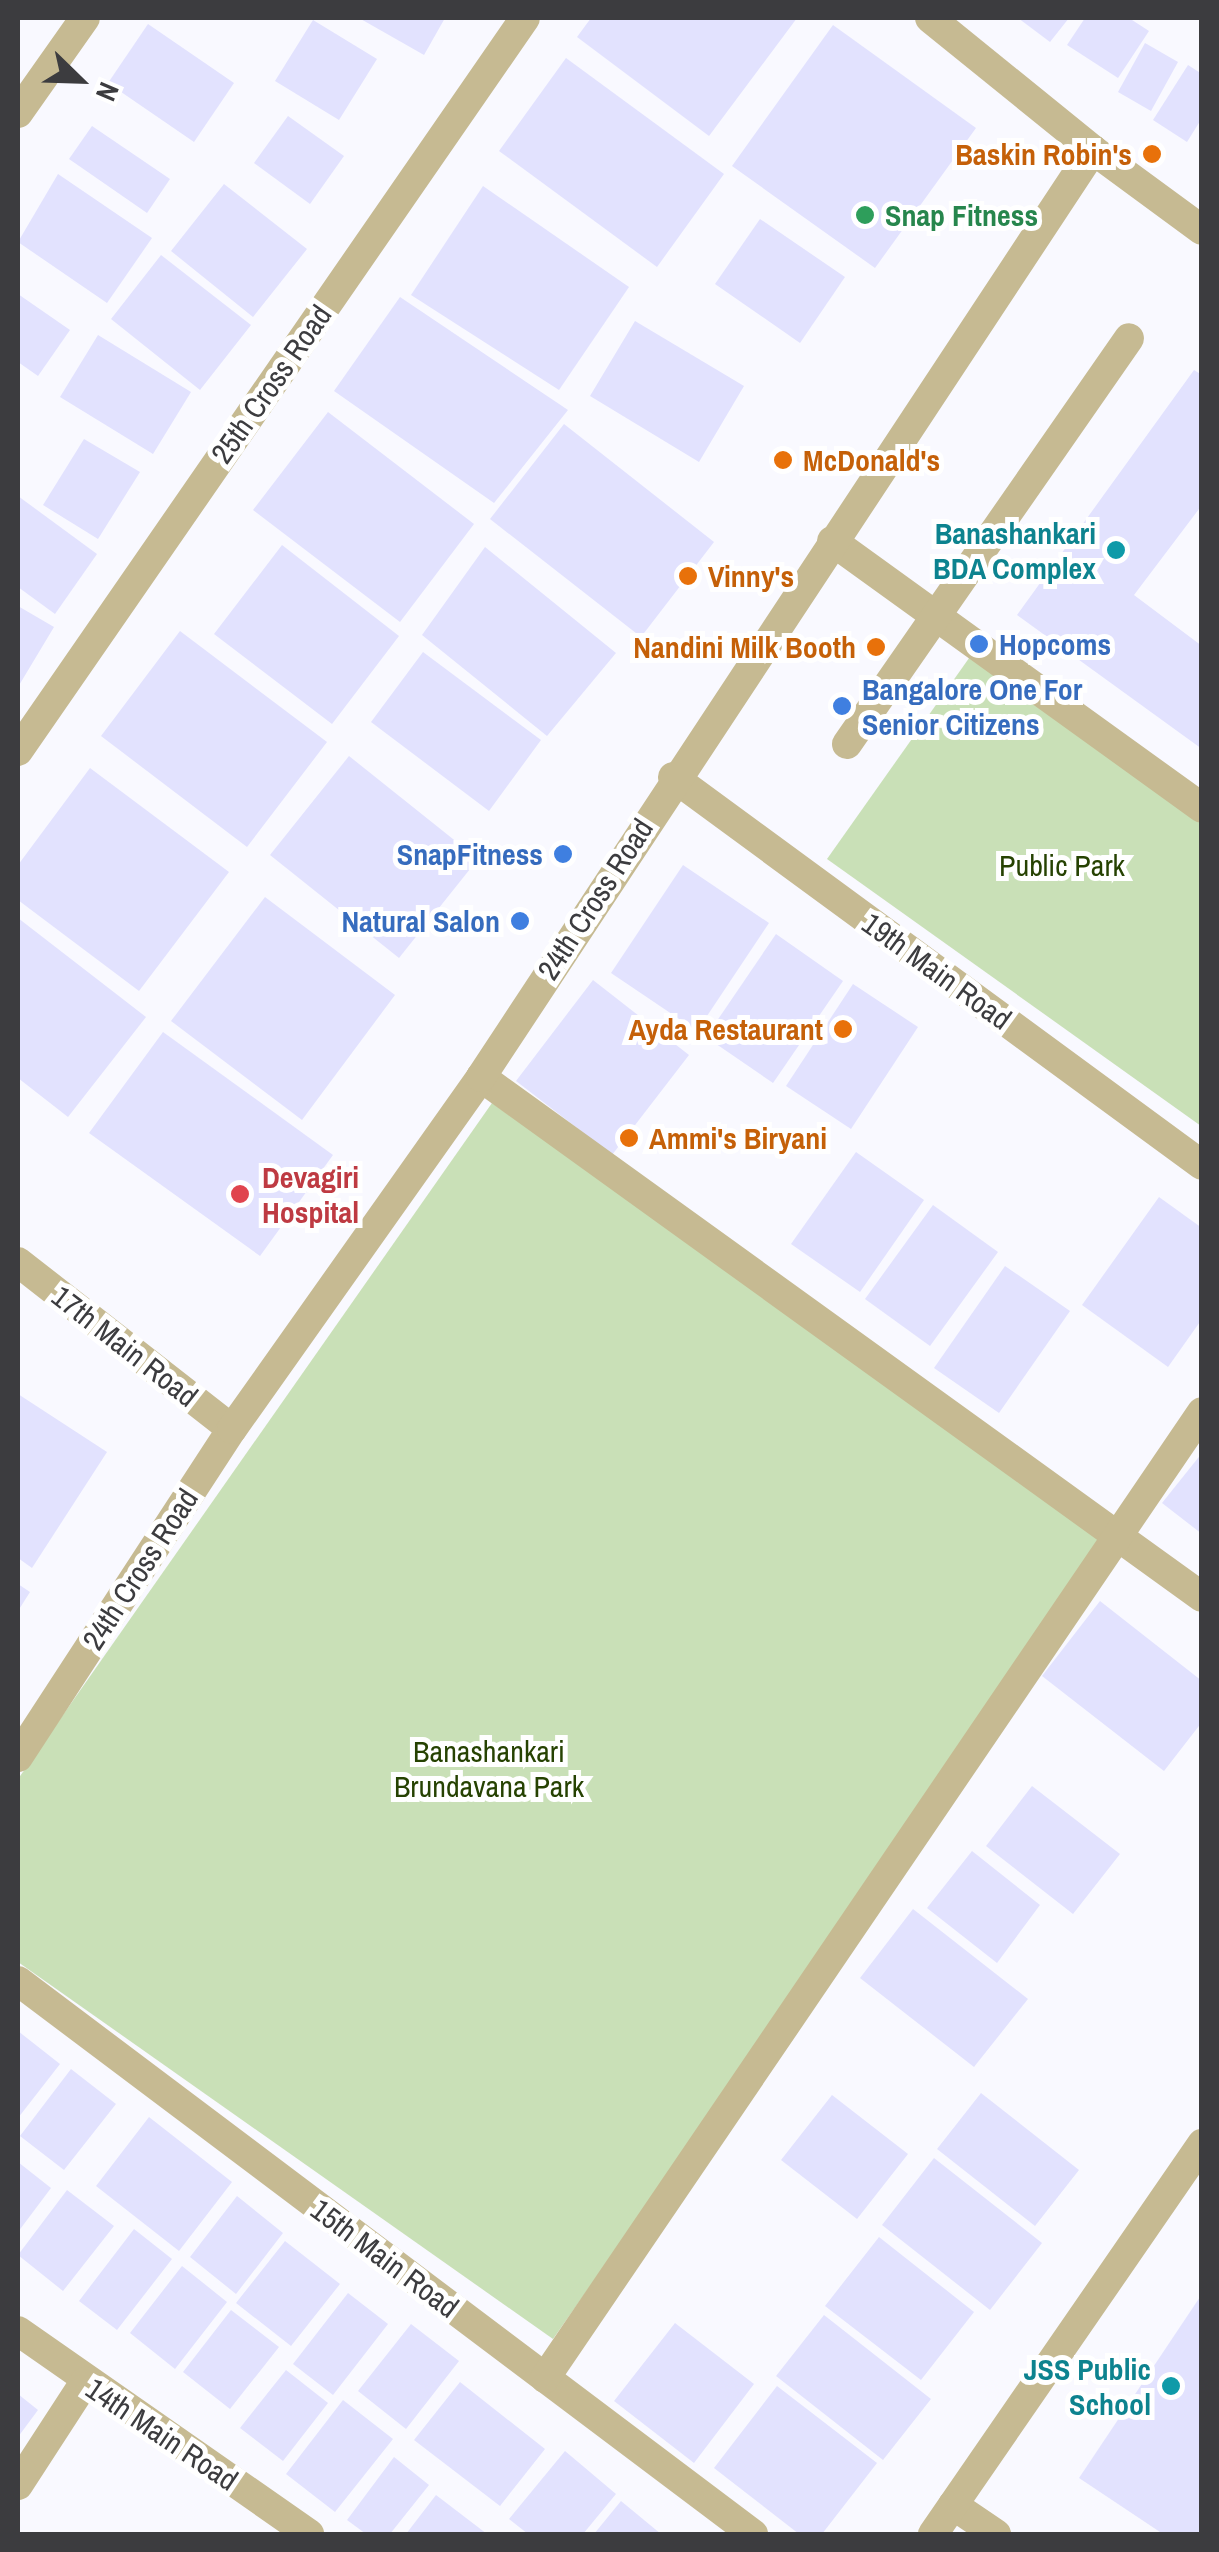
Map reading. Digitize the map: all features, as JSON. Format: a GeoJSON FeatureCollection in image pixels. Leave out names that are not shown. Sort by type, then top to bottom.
{"type":"FeatureCollection","features":[{"type":"Feature","properties":{"kind":"street"},"geometry":{"type":"LineString","coordinates":[[18,112],[85,18]]}},
{"type":"Feature","properties":{"kind":"street","name":"25th Cross Road"},"geometry":{"type":"LineString","coordinates":[[18,751],[525,18]]}},
{"type":"Feature","properties":{"kind":"street"},"geometry":{"type":"LineString","coordinates":[[930,18],[1093,150],[1202,230]]}},
{"type":"Feature","properties":{"kind":"street","name":"24th Cross Road"},"geometry":{"type":"LineString","coordinates":[[18,1757],[232,1429],[481,1077],[673,777],[1093,150]]}},
{"type":"Feature","properties":{"kind":"street"},"geometry":{"type":"LineString","coordinates":[[847,744],[1129,338]]}},
{"type":"Feature","properties":{"kind":"street"},"geometry":{"type":"LineString","coordinates":[[832,542],[1202,808]]}},
{"type":"Feature","properties":{"kind":"street","name":"19th Main Road"},"geometry":{"type":"LineString","coordinates":[[673,777],[1202,1165]]}},
{"type":"Feature","properties":{"kind":"street"},"geometry":{"type":"LineString","coordinates":[[481,1077],[1116,1539],[1202,1597]]}},
{"type":"Feature","properties":{"kind":"street","name":"17th Main Road"},"geometry":{"type":"LineString","coordinates":[[18,1262],[232,1429]]}},
{"type":"Feature","properties":{"kind":"street"},"geometry":{"type":"LineString","coordinates":[[545,2378],[1202,1412]]}},
{"type":"Feature","properties":{"kind":"street","name":"15th Main Road"},"geometry":{"type":"LineString","coordinates":[[18,1981],[753,2534]]}},
{"type":"Feature","properties":{"kind":"street"},"geometry":{"type":"LineString","coordinates":[[933,2534],[1202,2144]]}},
{"type":"Feature","properties":{"kind":"street","name":"14th Main Road"},"geometry":{"type":"LineString","coordinates":[[18,2331],[85,2382],[309,2534]]}},
{"type":"Feature","properties":{"kind":"street"},"geometry":{"type":"LineString","coordinates":[[18,2485],[85,2382]]}},
{"type":"Feature","properties":{"kind":"street"},"geometry":{"type":"LineString","coordinates":[[954,2505],[996,2534]]}},
{"type":"Feature","properties":{"kind":"green space","name":"Public Park"},"geometry":{"type":"Polygon","coordinates":[[[979,644],[1201,803],[1201,1126],[827,859],[979,644]]]}},
{"type":"Feature","properties":{"kind":"green space","name":"Banashankari Brundavana Park"},"geometry":{"type":"Polygon","coordinates":[[[492,1103],[1113,1540],[553,2339],[18,1962],[18,1779],[492,1103]]]}},
{"type":"Feature","properties":{"kind":"building"},"geometry":{"type":"Polygon","coordinates":[[[359,18],[445,18],[424,55],[359,18]]]}},
{"type":"Feature","properties":{"kind":"building"},"geometry":{"type":"Polygon","coordinates":[[[591,18],[797,18],[709,136],[577,37],[591,18]]]}},
{"type":"Feature","properties":{"kind":"building"},"geometry":{"type":"Polygon","coordinates":[[[1018,18],[1069,18],[1050,42],[1018,18]]]}},
{"type":"Feature","properties":{"kind":"building"},"geometry":{"type":"Polygon","coordinates":[[[1085,18],[1129,18],[1149,31],[1118,78],[1067,45],[1085,18]]]}},
{"type":"Feature","properties":{"kind":"building"},"geometry":{"type":"Polygon","coordinates":[[[313,20],[377,59],[339,120],[275,81],[313,20]]]}},
{"type":"Feature","properties":{"kind":"building"},"geometry":{"type":"Polygon","coordinates":[[[148,24],[234,83],[194,142],[108,83],[148,24]]]}},
{"type":"Feature","properties":{"kind":"building"},"geometry":{"type":"Polygon","coordinates":[[[833,25],[976,128],[875,268],[732,166],[833,25]]]}},
{"type":"Feature","properties":{"kind":"building"},"geometry":{"type":"Polygon","coordinates":[[[1145,43],[1178,62],[1151,111],[1118,92],[1145,43]]]}},
{"type":"Feature","properties":{"kind":"building"},"geometry":{"type":"Polygon","coordinates":[[[566,58],[724,174],[657,267],[499,151],[566,58]]]}},
{"type":"Feature","properties":{"kind":"building"},"geometry":{"type":"Polygon","coordinates":[[[1188,65],[1202,74],[1202,118],[1187,142],[1153,120],[1188,65]]]}},
{"type":"Feature","properties":{"kind":"building"},"geometry":{"type":"Polygon","coordinates":[[[288,116],[344,156],[310,204],[254,163],[288,116]]]}},
{"type":"Feature","properties":{"kind":"building"},"geometry":{"type":"Polygon","coordinates":[[[92,126],[170,179],[147,213],[69,159],[92,126]]]}},
{"type":"Feature","properties":{"kind":"building"},"geometry":{"type":"Polygon","coordinates":[[[58,174],[152,238],[107,303],[18,242],[58,174]]]}},
{"type":"Feature","properties":{"kind":"building"},"geometry":{"type":"Polygon","coordinates":[[[224,184],[307,249],[253,317],[171,251],[224,184]]]}},
{"type":"Feature","properties":{"kind":"building"},"geometry":{"type":"Polygon","coordinates":[[[483,186],[629,287],[559,390],[411,295],[483,186]]]}},
{"type":"Feature","properties":{"kind":"building"},"geometry":{"type":"Polygon","coordinates":[[[760,219],[845,277],[800,343],[715,284],[760,219]]]}},
{"type":"Feature","properties":{"kind":"building"},"geometry":{"type":"Polygon","coordinates":[[[161,255],[251,325],[200,390],[111,319],[161,255]]]}},
{"type":"Feature","properties":{"kind":"building"},"geometry":{"type":"Polygon","coordinates":[[[18,294],[70,330],[38,376],[18,362],[18,294]]]}},
{"type":"Feature","properties":{"kind":"building"},"geometry":{"type":"Polygon","coordinates":[[[400,297],[568,410],[494,503],[334,391],[400,297]]]}},
{"type":"Feature","properties":{"kind":"building"},"geometry":{"type":"Polygon","coordinates":[[[635,321],[744,386],[699,462],[590,396],[635,321]]]}},
{"type":"Feature","properties":{"kind":"building"},"geometry":{"type":"Polygon","coordinates":[[[98,335],[191,392],[153,454],[60,397],[98,335]]]}},
{"type":"Feature","properties":{"kind":"building","name":"Banashankari BDA Complex"},"geometry":{"type":"Polygon","coordinates":[[[1194,370],[1202,375],[1202,505],[1134,595],[1202,646],[1202,749],[1017,615],[1194,370]]]}},
{"type":"Feature","properties":{"kind":"building"},"geometry":{"type":"Polygon","coordinates":[[[328,412],[474,524],[400,622],[253,510],[328,412]]]}},
{"type":"Feature","properties":{"kind":"building"},"geometry":{"type":"Polygon","coordinates":[[[564,424],[714,542],[641,637],[490,519],[564,424]]]}},
{"type":"Feature","properties":{"kind":"building"},"geometry":{"type":"Polygon","coordinates":[[[84,439],[140,472],[98,539],[43,505],[84,439]]]}},
{"type":"Feature","properties":{"kind":"building"},"geometry":{"type":"Polygon","coordinates":[[[18,496],[97,554],[55,614],[18,587],[18,496]]]}},
{"type":"Feature","properties":{"kind":"building"},"geometry":{"type":"Polygon","coordinates":[[[282,545],[399,636],[332,724],[214,634],[282,545]]]}},
{"type":"Feature","properties":{"kind":"building"},"geometry":{"type":"Polygon","coordinates":[[[485,547],[616,653],[547,736],[422,635],[485,547]]]}},
{"type":"Feature","properties":{"kind":"building"},"geometry":{"type":"Polygon","coordinates":[[[18,606],[54,627],[18,687],[18,606]]]}},
{"type":"Feature","properties":{"kind":"building"},"geometry":{"type":"Polygon","coordinates":[[[180,631],[327,742],[247,847],[101,736],[180,631]]]}},
{"type":"Feature","properties":{"kind":"building"},"geometry":{"type":"Polygon","coordinates":[[[423,652],[541,740],[489,811],[371,722],[423,652]]]}},
{"type":"Feature","properties":{"kind":"building"},"geometry":{"type":"Polygon","coordinates":[[[349,756],[478,859],[399,958],[270,855],[349,756]]]}},
{"type":"Feature","properties":{"kind":"building"},"geometry":{"type":"Polygon","coordinates":[[[90,768],[229,872],[139,991],[18,900],[18,865],[90,768]]]}},
{"type":"Feature","properties":{"kind":"building"},"geometry":{"type":"Polygon","coordinates":[[[683,865],[769,923],[697,1031],[611,973],[683,865]]]}},
{"type":"Feature","properties":{"kind":"building"},"geometry":{"type":"Polygon","coordinates":[[[265,897],[395,995],[302,1120],[171,1021],[265,897]]]}},
{"type":"Feature","properties":{"kind":"building"},"geometry":{"type":"Polygon","coordinates":[[[18,918],[146,1017],[68,1117],[18,1078],[18,918]]]}},
{"type":"Feature","properties":{"kind":"building"},"geometry":{"type":"Polygon","coordinates":[[[776,934],[843,981],[773,1083],[706,1037],[776,934]]]}},
{"type":"Feature","properties":{"kind":"building"},"geometry":{"type":"Polygon","coordinates":[[[593,980],[689,1055],[612,1155],[516,1081],[593,980]]]}},
{"type":"Feature","properties":{"kind":"building"},"geometry":{"type":"Polygon","coordinates":[[[853,984],[918,1027],[851,1129],[786,1086],[853,984]]]}},
{"type":"Feature","properties":{"kind":"building"},"geometry":{"type":"Polygon","coordinates":[[[163,1032],[333,1155],[260,1256],[89,1133],[163,1032]]]}},
{"type":"Feature","properties":{"kind":"building"},"geometry":{"type":"Polygon","coordinates":[[[856,1152],[924,1200],[860,1292],[791,1244],[856,1152]]]}},
{"type":"Feature","properties":{"kind":"building"},"geometry":{"type":"Polygon","coordinates":[[[1159,1197],[1202,1228],[1202,1319],[1168,1367],[1082,1305],[1159,1197]]]}},
{"type":"Feature","properties":{"kind":"building"},"geometry":{"type":"Polygon","coordinates":[[[933,1205],[998,1252],[930,1346],[865,1299],[933,1205]]]}},
{"type":"Feature","properties":{"kind":"building"},"geometry":{"type":"Polygon","coordinates":[[[1005,1266],[1070,1311],[999,1413],[934,1368],[1005,1266]]]}},
{"type":"Feature","properties":{"kind":"building"},"geometry":{"type":"Polygon","coordinates":[[[18,1394],[107,1452],[32,1568],[18,1558],[18,1394]]]}},
{"type":"Feature","properties":{"kind":"building"},"geometry":{"type":"Polygon","coordinates":[[[1202,1453],[1202,1534],[1162,1503],[1202,1453]]]}},
{"type":"Feature","properties":{"kind":"building"},"geometry":{"type":"Polygon","coordinates":[[[18,1584],[30,1592],[18,1611],[18,1584]]]}},
{"type":"Feature","properties":{"kind":"building"},"geometry":{"type":"Polygon","coordinates":[[[1100,1601],[1202,1681],[1202,1722],[1164,1771],[1042,1676],[1100,1601]]]}},
{"type":"Feature","properties":{"kind":"building"},"geometry":{"type":"Polygon","coordinates":[[[1032,1786],[1120,1854],[1073,1914],[986,1846],[1032,1786]]]}},
{"type":"Feature","properties":{"kind":"building"},"geometry":{"type":"Polygon","coordinates":[[[972,1851],[1040,1905],[997,1963],[927,1908],[972,1851]]]}},
{"type":"Feature","properties":{"kind":"building"},"geometry":{"type":"Polygon","coordinates":[[[913,1909],[1028,1999],[974,2067],[860,1978],[913,1909]]]}},
{"type":"Feature","properties":{"kind":"building"},"geometry":{"type":"Polygon","coordinates":[[[18,2031],[60,2064],[18,2118],[18,2031]]]}},
{"type":"Feature","properties":{"kind":"building"},"geometry":{"type":"Polygon","coordinates":[[[71,2069],[116,2104],[64,2170],[20,2136],[71,2069]]]}},
{"type":"Feature","properties":{"kind":"building"},"geometry":{"type":"Polygon","coordinates":[[[981,2093],[1079,2170],[1035,2226],[937,2149],[981,2093]]]}},
{"type":"Feature","properties":{"kind":"building"},"geometry":{"type":"Polygon","coordinates":[[[832,2095],[908,2154],[857,2219],[781,2160],[832,2095]]]}},
{"type":"Feature","properties":{"kind":"building"},"geometry":{"type":"Polygon","coordinates":[[[149,2117],[232,2182],[179,2251],[96,2186],[149,2117]]]}},
{"type":"Feature","properties":{"kind":"building"},"geometry":{"type":"Polygon","coordinates":[[[934,2158],[1042,2243],[990,2310],[882,2225],[934,2158]]]}},
{"type":"Feature","properties":{"kind":"building"},"geometry":{"type":"Polygon","coordinates":[[[18,2162],[51,2188],[18,2232],[18,2162]]]}},
{"type":"Feature","properties":{"kind":"building"},"geometry":{"type":"Polygon","coordinates":[[[67,2190],[114,2226],[63,2291],[18,2255],[67,2190]]]}},
{"type":"Feature","properties":{"kind":"building"},"geometry":{"type":"Polygon","coordinates":[[[237,2196],[283,2233],[236,2294],[190,2257],[237,2196]]]}},
{"type":"Feature","properties":{"kind":"building"},"geometry":{"type":"Polygon","coordinates":[[[134,2229],[172,2259],[117,2330],[79,2301],[134,2229]]]}},
{"type":"Feature","properties":{"kind":"building"},"geometry":{"type":"Polygon","coordinates":[[[879,2237],[974,2312],[921,2380],[825,2306],[879,2237]]]}},
{"type":"Feature","properties":{"kind":"building"},"geometry":{"type":"Polygon","coordinates":[[[285,2241],[340,2284],[291,2346],[236,2303],[285,2241]]]}},
{"type":"Feature","properties":{"kind":"building"},"geometry":{"type":"Polygon","coordinates":[[[182,2266],[227,2302],[175,2369],[130,2333],[182,2266]]]}},
{"type":"Feature","properties":{"kind":"building"},"geometry":{"type":"Polygon","coordinates":[[[348,2293],[388,2324],[333,2395],[293,2364],[348,2293]]]}},
{"type":"Feature","properties":{"kind":"building","name":"JSS Public School"},"geometry":{"type":"Polygon","coordinates":[[[1202,2294],[1202,2534],[1163,2534],[1079,2478],[1202,2294]]]}},
{"type":"Feature","properties":{"kind":"building"},"geometry":{"type":"Polygon","coordinates":[[[231,2310],[279,2347],[230,2409],[183,2372],[231,2310]]]}},
{"type":"Feature","properties":{"kind":"building"},"geometry":{"type":"Polygon","coordinates":[[[824,2315],[931,2399],[883,2460],[776,2376],[824,2315]]]}},
{"type":"Feature","properties":{"kind":"building"},"geometry":{"type":"Polygon","coordinates":[[[675,2323],[754,2384],[694,2463],[614,2401],[675,2323]]]}},
{"type":"Feature","properties":{"kind":"building"},"geometry":{"type":"Polygon","coordinates":[[[411,2324],[459,2361],[406,2429],[358,2391],[411,2324]]]}},
{"type":"Feature","properties":{"kind":"building"},"geometry":{"type":"Polygon","coordinates":[[[286,2370],[328,2403],[283,2461],[240,2428],[286,2370]]]}},
{"type":"Feature","properties":{"kind":"building"},"geometry":{"type":"Polygon","coordinates":[[[460,2382],[545,2449],[500,2506],[414,2440],[460,2382]]]}},
{"type":"Feature","properties":{"kind":"building"},"geometry":{"type":"Polygon","coordinates":[[[777,2386],[877,2463],[822,2534],[799,2534],[714,2468],[777,2386]]]}},
{"type":"Feature","properties":{"kind":"building"},"geometry":{"type":"Polygon","coordinates":[[[18,2394],[38,2410],[18,2437],[18,2394]]]}},
{"type":"Feature","properties":{"kind":"building"},"geometry":{"type":"Polygon","coordinates":[[[343,2400],[393,2439],[335,2512],[286,2474],[343,2400]]]}},
{"type":"Feature","properties":{"kind":"building"},"geometry":{"type":"Polygon","coordinates":[[[565,2451],[616,2494],[583,2534],[528,2534],[509,2519],[565,2451]]]}},
{"type":"Feature","properties":{"kind":"building"},"geometry":{"type":"Polygon","coordinates":[[[394,2457],[429,2485],[390,2534],[366,2534],[347,2520],[394,2457]]]}},
{"type":"Feature","properties":{"kind":"building"},"geometry":{"type":"Polygon","coordinates":[[[436,2495],[487,2534],[406,2534],[436,2495]]]}},
{"type":"Feature","properties":{"kind":"building"},"geometry":{"type":"Polygon","coordinates":[[[621,2501],[661,2534],[594,2534],[621,2501]]]}},
{"type":"Feature","properties":{"kind":"place","name":"Baskin Robin's"},"geometry":{"type":"Point","coordinates":[1152,154]}},
{"type":"Feature","properties":{"kind":"place","name":"Snap Fitness"},"geometry":{"type":"Point","coordinates":[865,215]}},
{"type":"Feature","properties":{"kind":"place","name":"McDonald's"},"geometry":{"type":"Point","coordinates":[783,460]}},
{"type":"Feature","properties":{"kind":"place","name":"Banashankari BDA Complex"},"geometry":{"type":"Point","coordinates":[1116,550]}},
{"type":"Feature","properties":{"kind":"place","name":"Vinny's"},"geometry":{"type":"Point","coordinates":[688,576]}},
{"type":"Feature","properties":{"kind":"place","name":"Hopcoms"},"geometry":{"type":"Point","coordinates":[979,644]}},
{"type":"Feature","properties":{"kind":"place","name":"Nandini Milk Booth"},"geometry":{"type":"Point","coordinates":[876,647]}},
{"type":"Feature","properties":{"kind":"place","name":"Bangalore One For Senior Citizens"},"geometry":{"type":"Point","coordinates":[842,706]}},
{"type":"Feature","properties":{"kind":"place","name":"SnapFitness"},"geometry":{"type":"Point","coordinates":[563,854]}},
{"type":"Feature","properties":{"kind":"place","name":"Natural Salon"},"geometry":{"type":"Point","coordinates":[520,921]}},
{"type":"Feature","properties":{"kind":"place","name":"Ayda Restaurant"},"geometry":{"type":"Point","coordinates":[843,1029]}},
{"type":"Feature","properties":{"kind":"place","name":"Ammi's Biryani"},"geometry":{"type":"Point","coordinates":[629,1138]}},
{"type":"Feature","properties":{"kind":"place","name":"Devagiri Hospital"},"geometry":{"type":"Point","coordinates":[240,1194]}},
{"type":"Feature","properties":{"kind":"place","name":"JSS Public School"},"geometry":{"type":"Point","coordinates":[1171,2386]}}]}
